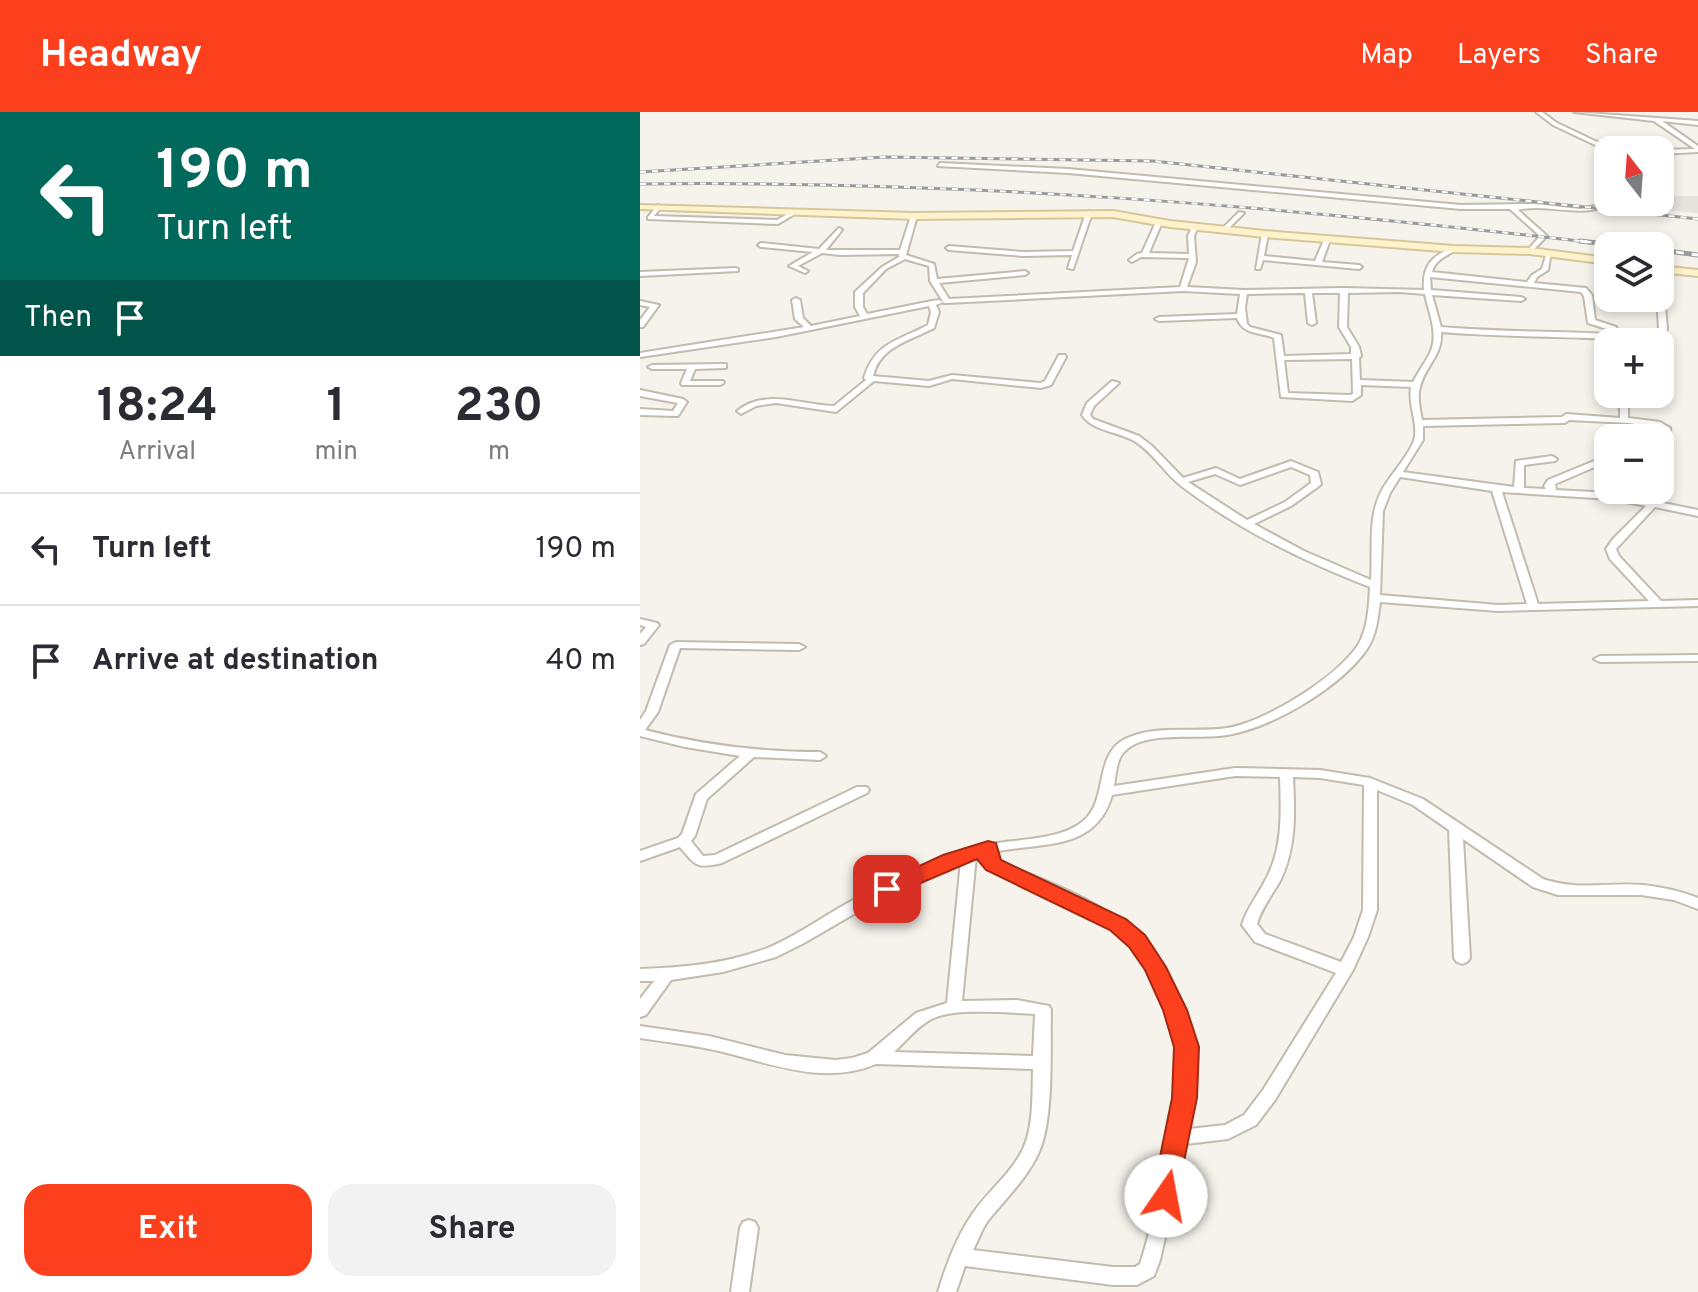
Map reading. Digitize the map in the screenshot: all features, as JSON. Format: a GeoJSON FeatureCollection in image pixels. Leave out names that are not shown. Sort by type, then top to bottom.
{"type":"FeatureCollection","features":[{"type":"Feature","properties":{"kind":"main road"},"geometry":{"type":"LineString","coordinates":[[640,207],[914,216],[1126,215],[1159,222],[1327,240],[1530,251],[1594,259]]}},
{"type":"Feature","properties":{"kind":"main road"},"geometry":{"type":"LineString","coordinates":[[1674,270],[1698,273]]}},
{"type":"Feature","properties":{"kind":"street"},"geometry":{"type":"LineString","coordinates":[[1539,112],[1555,124],[1594,142]]}},
{"type":"Feature","properties":{"kind":"street"},"geometry":{"type":"LineString","coordinates":[[1577,112],[1698,122]]}},
{"type":"Feature","properties":{"kind":"street"},"geometry":{"type":"LineString","coordinates":[[1655,119],[1698,149]]}},
{"type":"Feature","properties":{"kind":"street"},"geometry":{"type":"LineString","coordinates":[[1674,151],[1698,149]]}},
{"type":"Feature","properties":{"kind":"street"},"geometry":{"type":"LineString","coordinates":[[940,165],[1088,173],[1461,207],[1594,209]]}},
{"type":"Feature","properties":{"kind":"street"},"geometry":{"type":"LineString","coordinates":[[658,207],[650,218],[781,222],[795,212]]}},
{"type":"Feature","properties":{"kind":"street"},"geometry":{"type":"LineString","coordinates":[[1519,207],[1513,212],[1544,236],[1530,251]]}},
{"type":"Feature","properties":{"kind":"street"},"geometry":{"type":"LineString","coordinates":[[746,221],[757,211]]}},
{"type":"Feature","properties":{"kind":"street"},"geometry":{"type":"LineString","coordinates":[[1071,268],[1089,213]]}},
{"type":"Feature","properties":{"kind":"street"},"geometry":{"type":"LineString","coordinates":[[1225,229],[1241,213]]}},
{"type":"Feature","properties":{"kind":"street"},"geometry":{"type":"LineString","coordinates":[[865,318],[859,307],[859,292],[903,254],[914,216]]}},
{"type":"Feature","properties":{"kind":"street"},"geometry":{"type":"LineString","coordinates":[[1145,255],[1159,222]]}},
{"type":"Feature","properties":{"kind":"street"},"geometry":{"type":"LineString","coordinates":[[1183,289],[1194,256],[1191,236],[1195,226]]}},
{"type":"Feature","properties":{"kind":"street"},"geometry":{"type":"LineString","coordinates":[[805,271],[792,266],[821,251],[839,230]]}},
{"type":"Feature","properties":{"kind":"street"},"geometry":{"type":"LineString","coordinates":[[1258,268],[1265,234]]}},
{"type":"Feature","properties":{"kind":"street"},"geometry":{"type":"LineString","coordinates":[[1318,263],[1327,240]]}},
{"type":"Feature","properties":{"kind":"street"},"geometry":{"type":"LineString","coordinates":[[761,245],[903,254],[931,263],[934,281],[947,301]]}},
{"type":"Feature","properties":{"kind":"street"},"geometry":{"type":"LineString","coordinates":[[949,248],[1023,254],[1075,253]]}},
{"type":"Feature","properties":{"kind":"street"},"geometry":{"type":"LineString","coordinates":[[640,975],[666,975],[725,967],[773,952],[867,898],[969,854],[1076,833],[1096,816],[1109,783],[1114,754],[1126,743],[1138,739],[1236,730],[1265,722],[1281,714],[1361,650],[1369,638],[1374,598],[1378,511],[1385,493],[1419,440],[1419,423],[1413,402],[1416,385],[1436,349],[1436,329],[1427,291],[1429,274],[1433,257],[1454,249]]}},
{"type":"Feature","properties":{"kind":"street"},"geometry":{"type":"LineString","coordinates":[[1530,283],[1534,276],[1545,270],[1549,253]]}},
{"type":"Feature","properties":{"kind":"street"},"geometry":{"type":"LineString","coordinates":[[1132,260],[1145,255],[1194,256]]}},
{"type":"Feature","properties":{"kind":"street"},"geometry":{"type":"LineString","coordinates":[[1260,258],[1359,267]]}},
{"type":"Feature","properties":{"kind":"street"},"geometry":{"type":"LineString","coordinates":[[640,274],[736,270]]}},
{"type":"Feature","properties":{"kind":"street"},"geometry":{"type":"LineString","coordinates":[[934,281],[1025,273]]}},
{"type":"Feature","properties":{"kind":"street"},"geometry":{"type":"LineString","coordinates":[[1429,274],[1583,290],[1588,295],[1591,321],[1610,328]]}},
{"type":"Feature","properties":{"kind":"street"},"geometry":{"type":"LineString","coordinates":[[640,355],[809,328],[947,301],[1183,289],[1244,292],[1427,291],[1521,299]]}},
{"type":"Feature","properties":{"kind":"street"},"geometry":{"type":"LineString","coordinates":[[1244,292],[1241,316],[1251,332],[1276,335],[1283,394],[1286,397],[1352,398],[1357,395],[1357,356],[1343,327],[1344,290]]}},
{"type":"Feature","properties":{"kind":"street"},"geometry":{"type":"LineString","coordinates":[[1308,291],[1312,323]]}},
{"type":"Feature","properties":{"kind":"street"},"geometry":{"type":"LineString","coordinates":[[796,300],[799,319],[809,328]]}},
{"type":"Feature","properties":{"kind":"street"},"geometry":{"type":"LineString","coordinates":[[640,303],[655,305],[640,325]]}},
{"type":"Feature","properties":{"kind":"street"},"geometry":{"type":"LineString","coordinates":[[871,380],[868,376],[872,365],[886,347],[931,326],[935,312],[932,303]]}},
{"type":"Feature","properties":{"kind":"street"},"geometry":{"type":"LineString","coordinates":[[1159,319],[1241,316]]}},
{"type":"Feature","properties":{"kind":"street"},"geometry":{"type":"LineString","coordinates":[[1436,329],[1594,338]]}},
{"type":"Feature","properties":{"kind":"street"},"geometry":{"type":"LineString","coordinates":[[640,376],[667,351]]}},
{"type":"Feature","properties":{"kind":"street"},"geometry":{"type":"LineString","coordinates":[[1281,358],[1357,356]]}},
{"type":"Feature","properties":{"kind":"street"},"geometry":{"type":"LineString","coordinates":[[741,411],[768,399],[836,409],[871,380],[929,384],[952,377],[1041,386],[1048,383],[1062,357]]}},
{"type":"Feature","properties":{"kind":"street"},"geometry":{"type":"LineString","coordinates":[[692,366],[685,383],[720,383]]}},
{"type":"Feature","properties":{"kind":"street"},"geometry":{"type":"LineString","coordinates":[[652,367],[723,366]]}},
{"type":"Feature","properties":{"kind":"street"},"geometry":{"type":"LineString","coordinates":[[1357,382],[1416,385]]}},
{"type":"Feature","properties":{"kind":"street"},"geometry":{"type":"LineString","coordinates":[[1115,383],[1090,405],[1086,415],[1098,425],[1134,436],[1182,481],[1249,523],[1325,566],[1375,585]]}},
{"type":"Feature","properties":{"kind":"street"},"geometry":{"type":"LineString","coordinates":[[640,393],[683,402],[675,414],[640,412]]}},
{"type":"Feature","properties":{"kind":"street"},"geometry":{"type":"LineString","coordinates":[[1623,408],[1622,417],[1627,421]]}},
{"type":"Feature","properties":{"kind":"street"},"geometry":{"type":"LineString","coordinates":[[1419,423],[1565,420],[1566,417],[1646,424]]}},
{"type":"Feature","properties":{"kind":"street"},"geometry":{"type":"LineString","coordinates":[[1519,490],[1519,463],[1552,459]]}},
{"type":"Feature","properties":{"kind":"street"},"geometry":{"type":"LineString","coordinates":[[1182,481],[1216,471],[1240,482],[1291,464],[1315,474],[1316,484],[1306,493],[1249,523]]}},
{"type":"Feature","properties":{"kind":"street"},"geometry":{"type":"LineString","coordinates":[[1551,490],[1551,482],[1594,464]]}},
{"type":"Feature","properties":{"kind":"street"},"geometry":{"type":"LineString","coordinates":[[1399,474],[1496,489],[1551,490],[1594,495]]}},
{"type":"Feature","properties":{"kind":"street"},"geometry":{"type":"LineString","coordinates":[[1496,489],[1533,606]]}},
{"type":"Feature","properties":{"kind":"street"},"geometry":{"type":"LineString","coordinates":[[1653,504],[1611,549],[1614,557],[1658,604]]}},
{"type":"Feature","properties":{"kind":"street"},"geometry":{"type":"LineString","coordinates":[[1658,504],[1698,513]]}},
{"type":"Feature","properties":{"kind":"street"},"geometry":{"type":"LineString","coordinates":[[1374,598],[1461,607],[1698,603]]}},
{"type":"Feature","properties":{"kind":"street"},"geometry":{"type":"LineString","coordinates":[[640,622],[653,625],[640,642]]}},
{"type":"Feature","properties":{"kind":"street"},"geometry":{"type":"LineString","coordinates":[[799,647],[676,645],[652,712],[640,730],[704,748],[749,755],[820,756]]}},
{"type":"Feature","properties":{"kind":"street"},"geometry":{"type":"LineString","coordinates":[[1600,659],[1698,658]]}},
{"type":"Feature","properties":{"kind":"street"},"geometry":{"type":"LineString","coordinates":[[640,856],[683,841],[688,836],[701,797],[749,755]]}},
{"type":"Feature","properties":{"kind":"street"},"geometry":{"type":"LineString","coordinates":[[1109,783],[1235,772],[1320,774],[1370,782],[1418,802],[1510,867],[1538,883],[1563,891],[1641,890],[1676,895],[1698,904]]}},
{"type":"Feature","properties":{"kind":"street"},"geometry":{"type":"LineString","coordinates":[[1286,773],[1286,848],[1275,877],[1249,925],[1260,938],[1345,970]]}},
{"type":"Feature","properties":{"kind":"street"},"geometry":{"type":"LineString","coordinates":[[1178,1137],[1228,1132],[1250,1120],[1345,970],[1370,910],[1370,782]]}},
{"type":"Feature","properties":{"kind":"street"},"geometry":{"type":"LineString","coordinates":[[683,841],[692,857],[709,862],[862,790]]}},
{"type":"Feature","properties":{"kind":"street"},"geometry":{"type":"LineString","coordinates":[[1456,829],[1462,958]]}},
{"type":"Feature","properties":{"kind":"street"},"geometry":{"type":"LineString","coordinates":[[960,1257],[1113,1276],[1137,1276],[1147,1270],[1178,1137],[1187,1077],[1186,1047],[1175,1010],[1137,941],[1118,925],[994,865],[987,857],[988,848]]}},
{"type":"Feature","properties":{"kind":"street"},"geometry":{"type":"LineString","coordinates":[[954,1006],[969,854]]}},
{"type":"Feature","properties":{"kind":"street"},"geometry":{"type":"LineString","coordinates":[[640,1011],[666,975]]}},
{"type":"Feature","properties":{"kind":"street"},"geometry":{"type":"LineString","coordinates":[[877,1058],[923,1016],[954,1006],[1043,1010],[1039,1120],[1032,1149],[1020,1170],[979,1219],[947,1292]]}},
{"type":"Feature","properties":{"kind":"street"},"geometry":{"type":"LineString","coordinates":[[640,1032],[720,1045],[797,1065],[855,1065],[877,1058],[1042,1063]]}},
{"type":"Feature","properties":{"kind":"street"},"geometry":{"type":"LineString","coordinates":[[740,1292],[749,1228]]}},
{"type":"Feature","properties":{"kind":"shaded area"},"geometry":{"type":"Polygon","coordinates":[[[1674,196],[1698,196],[1698,213],[1674,211],[1674,196]]]}},
{"type":"Feature","properties":{"kind":"railway"},"geometry":{"type":"LineString","coordinates":[[640,172],[885,157],[1153,161],[1698,219]]}},
{"type":"Feature","properties":{"kind":"railway"},"geometry":{"type":"LineString","coordinates":[[640,184],[880,186],[1120,198],[1358,218],[1594,243]]}},
{"type":"Feature","properties":{"kind":"railway"},"geometry":{"type":"LineString","coordinates":[[1580,241],[1594,243]]}},
{"type":"Feature","properties":{"kind":"railway"},"geometry":{"type":"LineString","coordinates":[[1674,252],[1698,255]]}},
{"type":"Feature","properties":{"kind":"route"},"geometry":{"type":"LineString","coordinates":[[887,889],[951,860],[988,848],[988,862],[1118,925],[1137,941],[1175,1010],[1186,1047],[1185,1098],[1166,1196]]}}]}
